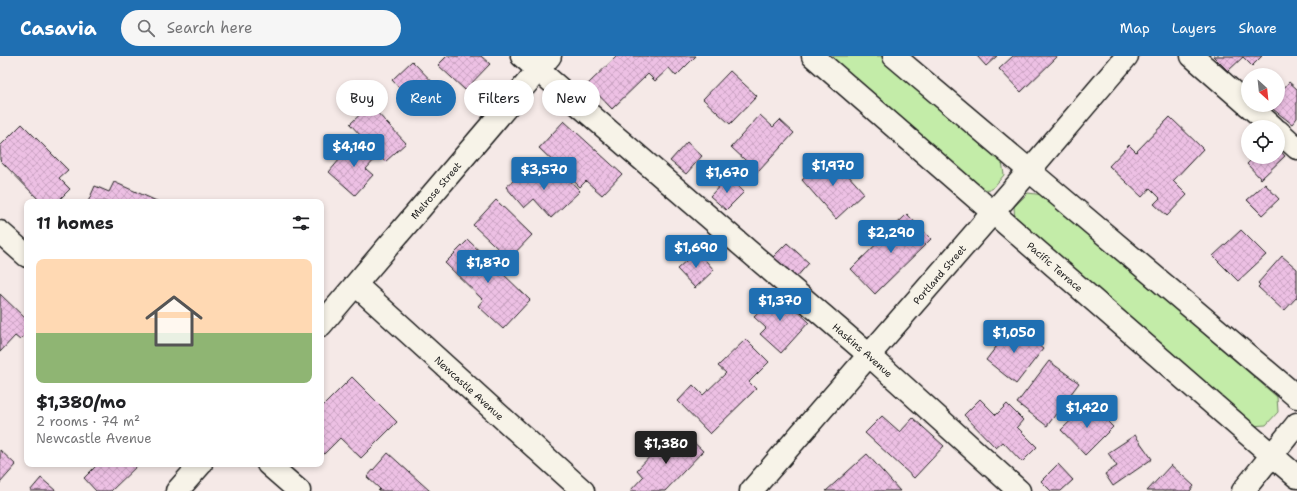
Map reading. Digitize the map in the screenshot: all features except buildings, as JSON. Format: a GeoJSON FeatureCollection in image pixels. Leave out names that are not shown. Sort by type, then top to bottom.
{"type":"FeatureCollection","features":[{"type":"Feature","properties":{"kind":"street","name":"Haskins Avenue"},"geometry":{"type":"LineString","coordinates":[[522,56],[544,63],[870,355],[1019,491]]}},
{"type":"Feature","properties":{"kind":"street","name":"Pacific Terrace"},"geometry":{"type":"LineString","coordinates":[[813,56],[1297,477]]}},
{"type":"Feature","properties":{"kind":"street"},"geometry":{"type":"LineString","coordinates":[[894,56],[1297,397]]}},
{"type":"Feature","properties":{"kind":"street","name":"Portland Street"},"geometry":{"type":"LineString","coordinates":[[751,491],[993,213],[1127,56]]}},
{"type":"Feature","properties":{"kind":"street"},"geometry":{"type":"LineString","coordinates":[[1192,56],[1241,99]]}},
{"type":"Feature","properties":{"kind":"street","name":"Melrose Street"},"geometry":{"type":"LineString","coordinates":[[324,322],[544,63]]}},
{"type":"Feature","properties":{"kind":"street"},"geometry":{"type":"LineString","coordinates":[[1256,112],[1266,120]]}},
{"type":"Feature","properties":{"kind":"street"},"geometry":{"type":"LineString","coordinates":[[1285,137],[1297,148]]}},
{"type":"Feature","properties":{"kind":"street"},"geometry":{"type":"LineString","coordinates":[[0,232],[24,253]]}},
{"type":"Feature","properties":{"kind":"street","name":"Newcastle Avenue"},"geometry":{"type":"LineString","coordinates":[[356,285],[583,491]]}},
{"type":"Feature","properties":{"kind":"street"},"geometry":{"type":"LineString","coordinates":[[1243,491],[1297,424]]}},
{"type":"Feature","properties":{"kind":"street"},"geometry":{"type":"LineString","coordinates":[[177,491],[198,467]]}},
{"type":"Feature","properties":{"kind":"street"},"geometry":{"type":"LineString","coordinates":[[271,467],[299,491]]}},
{"type":"Feature","properties":{"kind":"green space"},"geometry":{"type":"Polygon","coordinates":[[[822,56],[881,56],[1002,161],[1004,175],[992,189],[976,190],[822,56]]]}},
{"type":"Feature","properties":{"kind":"green space"},"geometry":{"type":"Polygon","coordinates":[[[1028,193],[1044,195],[1277,397],[1278,412],[1266,425],[1251,426],[1015,222],[1014,207],[1028,193]]]}}]}
